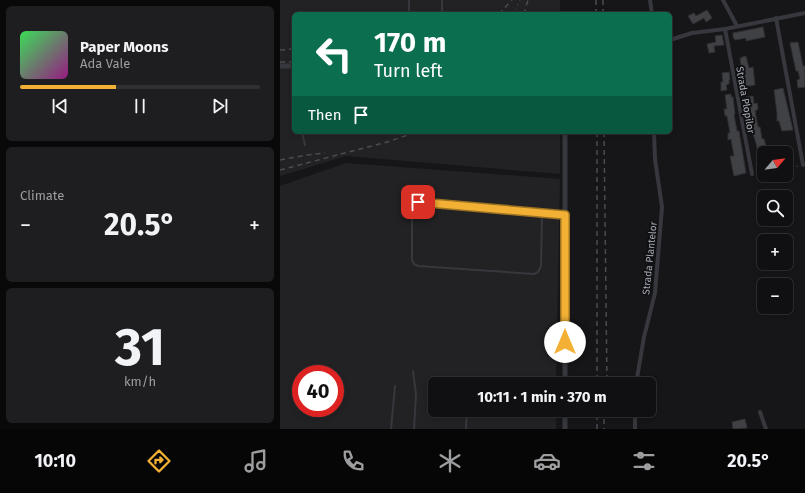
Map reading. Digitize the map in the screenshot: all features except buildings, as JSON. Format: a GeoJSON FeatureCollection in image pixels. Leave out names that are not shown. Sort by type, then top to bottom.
{"type":"FeatureCollection","features":[{"type":"Feature","properties":{"kind":"street"},"geometry":{"type":"LineString","coordinates":[[650,0],[652,12]]}},
{"type":"Feature","properties":{"kind":"street"},"geometry":{"type":"LineString","coordinates":[[723,0],[737,26]]}},
{"type":"Feature","properties":{"kind":"street"},"geometry":{"type":"LineString","coordinates":[[672,39],[692,33],[805,13]]}},
{"type":"Feature","properties":{"kind":"street"},"geometry":{"type":"LineString","coordinates":[[776,18],[803,165]]}},
{"type":"Feature","properties":{"kind":"street","name":"Strada Plopilor"},"geometry":{"type":"LineString","coordinates":[[725,28],[752,174]]}},
{"type":"Feature","properties":{"kind":"street"},"geometry":{"type":"LineString","coordinates":[[280,66],[292,66]]}},
{"type":"Feature","properties":{"kind":"street"},"geometry":{"type":"LineString","coordinates":[[565,134],[565,377]]}},
{"type":"Feature","properties":{"kind":"street","name":"Strada Plantelor"},"geometry":{"type":"LineString","coordinates":[[637,377],[655,293],[662,207],[655,158],[654,134]]}},
{"type":"Feature","properties":{"kind":"street"},"geometry":{"type":"LineString","coordinates":[[760,412],[766,429]]}},
{"type":"Feature","properties":{"kind":"street"},"geometry":{"type":"LineString","coordinates":[[565,417],[565,429]]}},
{"type":"Feature","properties":{"kind":"street"},"geometry":{"type":"LineString","coordinates":[[635,417],[635,429]]}},
{"type":"Feature","properties":{"kind":"lane"},"geometry":{"type":"LineString","coordinates":[[409,0],[409,12]]}},
{"type":"Feature","properties":{"kind":"lane"},"geometry":{"type":"LineString","coordinates":[[442,0],[442,12]]}},
{"type":"Feature","properties":{"kind":"lane"},"geometry":{"type":"LineString","coordinates":[[302,134],[305,145]]}},
{"type":"Feature","properties":{"kind":"lane"},"geometry":{"type":"LineString","coordinates":[[542,213],[541,266],[538,272],[534,274],[418,266],[414,264],[412,260],[412,209],[414,204],[418,202],[565,215]]}},
{"type":"Feature","properties":{"kind":"lane"},"geometry":{"type":"LineString","coordinates":[[413,371],[416,394],[414,429]]}},
{"type":"Feature","properties":{"kind":"lane"},"geometry":{"type":"LineString","coordinates":[[391,429],[395,386]]}},
{"type":"Feature","properties":{"kind":"lane"},"geometry":{"type":"LineString","coordinates":[[466,429],[467,417]]}},
{"type":"Feature","properties":{"kind":"path"},"geometry":{"type":"LineString","coordinates":[[513,12],[520,0]]}},
{"type":"Feature","properties":{"kind":"path"},"geometry":{"type":"LineString","coordinates":[[793,167],[803,165]]}},
{"type":"Feature","properties":{"kind":"path"},"geometry":{"type":"LineString","coordinates":[[752,174],[757,173]]}},
{"type":"Feature","properties":{"kind":"shaded area"},"geometry":{"type":"Polygon","coordinates":[[[280,0],[560,0],[560,12],[292,12],[292,134],[560,134],[560,174],[346,156],[280,176],[280,0]]]}},
{"type":"Feature","properties":{"kind":"shaded area"},"geometry":{"type":"Polygon","coordinates":[[[346,163],[560,179],[556,377],[428,377],[428,417],[556,417],[556,429],[280,429],[280,186],[346,163]]]}},
{"type":"Feature","properties":{"kind":"railway"},"geometry":{"type":"LineString","coordinates":[[501,12],[512,0]]}},
{"type":"Feature","properties":{"kind":"railway"},"geometry":{"type":"LineString","coordinates":[[525,12],[528,0]]}},
{"type":"Feature","properties":{"kind":"railway"},"geometry":{"type":"LineString","coordinates":[[596,0],[596,12]]}},
{"type":"Feature","properties":{"kind":"railway"},"geometry":{"type":"LineString","coordinates":[[603,0],[603,12]]}},
{"type":"Feature","properties":{"kind":"railway"},"geometry":{"type":"LineString","coordinates":[[280,50],[292,49]]}},
{"type":"Feature","properties":{"kind":"railway"},"geometry":{"type":"LineString","coordinates":[[280,62],[292,62]]}},
{"type":"Feature","properties":{"kind":"railway"},"geometry":{"type":"LineString","coordinates":[[280,170],[387,142],[411,134]]}},
{"type":"Feature","properties":{"kind":"railway"},"geometry":{"type":"LineString","coordinates":[[597,134],[597,377]]}},
{"type":"Feature","properties":{"kind":"railway"},"geometry":{"type":"LineString","coordinates":[[604,134],[607,377]]}},
{"type":"Feature","properties":{"kind":"railway"},"geometry":{"type":"LineString","coordinates":[[280,160],[325,153]]}},
{"type":"Feature","properties":{"kind":"railway"},"geometry":{"type":"LineString","coordinates":[[597,417],[597,429]]}},
{"type":"Feature","properties":{"kind":"railway"},"geometry":{"type":"LineString","coordinates":[[604,417],[604,429]]}},
{"type":"Feature","properties":{"kind":"route"},"geometry":{"type":"LineString","coordinates":[[418,202],[565,215],[565,342]]}}]}
